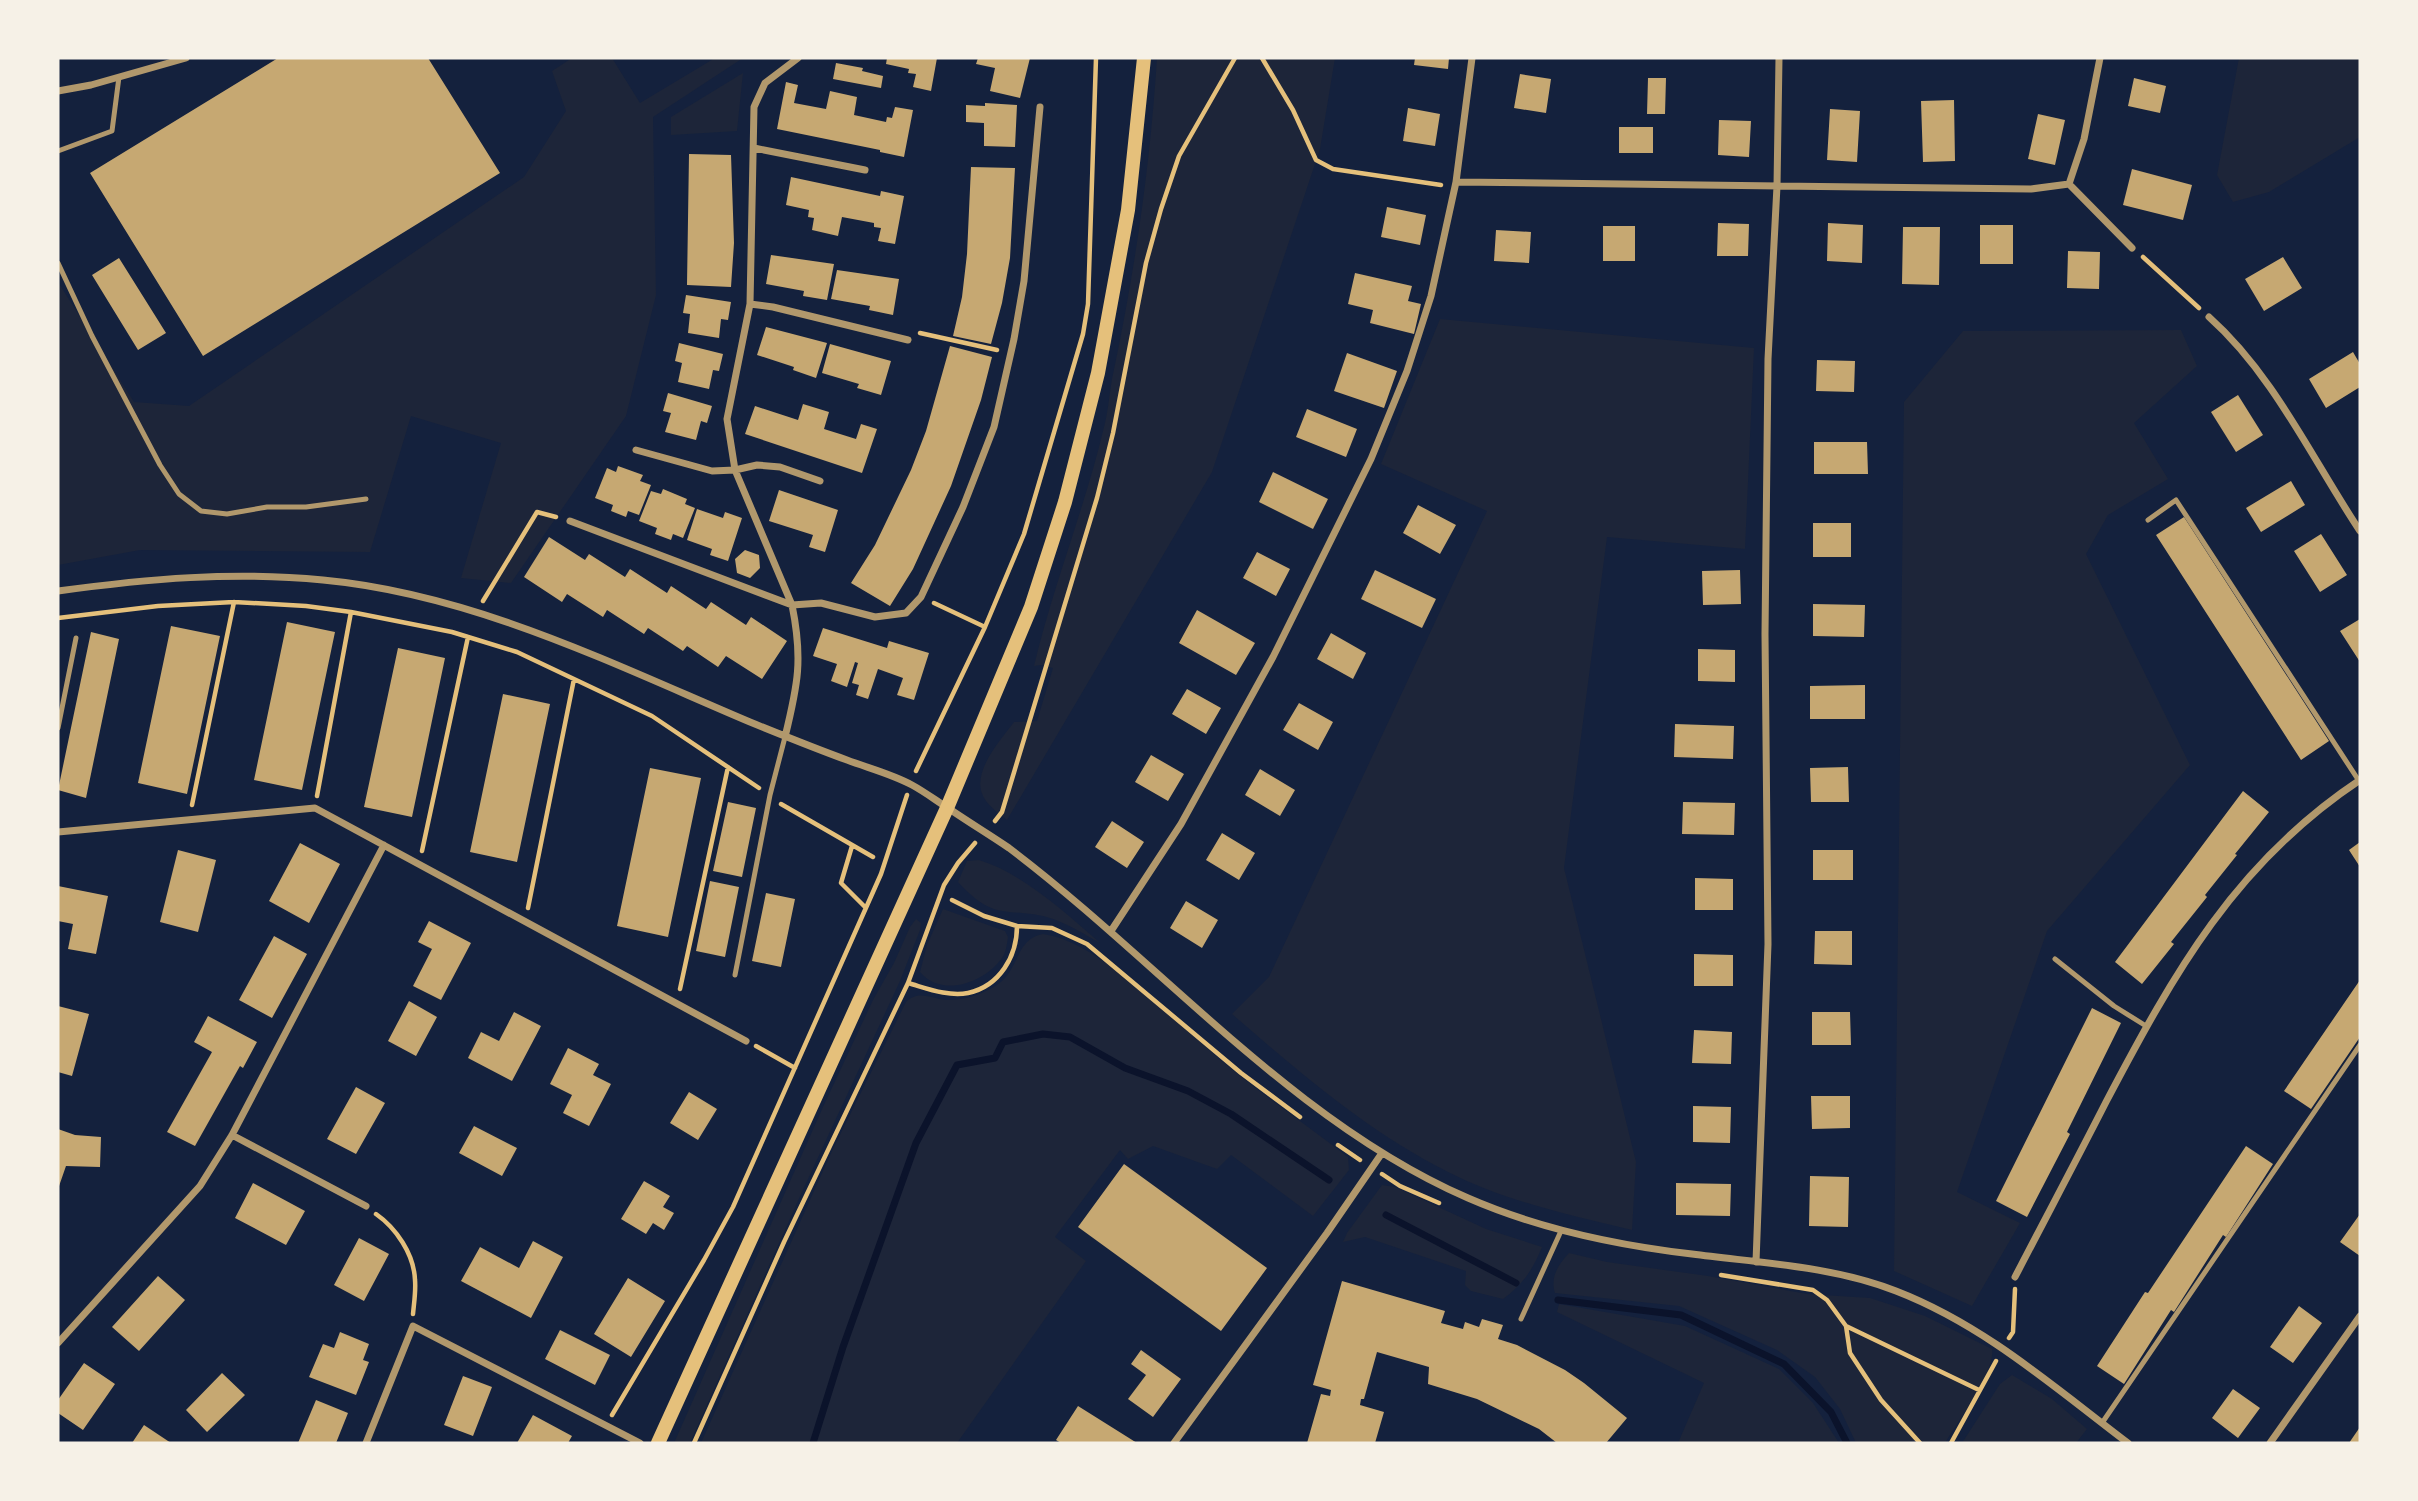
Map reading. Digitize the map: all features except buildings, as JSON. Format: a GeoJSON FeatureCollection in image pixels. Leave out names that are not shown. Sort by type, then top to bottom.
{"type":"FeatureCollection","features":[{"type":"Feature","properties":{"kind":"main road"},"geometry":{"type":"LineString","coordinates":[[658,1443],[947,808],[1031,607],[1065,502],[1098,373],[1128,210],[1144,58]]}},
{"type":"Feature","properties":{"kind":"street"},"geometry":{"type":"LineString","coordinates":[[58,91],[186,58]]}},
{"type":"Feature","properties":{"kind":"street"},"geometry":{"type":"LineString","coordinates":[[785,737],[797,687],[800,655],[792,605],[735,470],[727,419],[750,304],[754,107],[765,83],[798,58]]}},
{"type":"Feature","properties":{"kind":"street"},"geometry":{"type":"LineString","coordinates":[[1111,931],[1181,824],[1230,736],[1273,657],[1371,459],[1407,371],[1431,296],[1456,182],[1472,58]]}},
{"type":"Feature","properties":{"kind":"street"},"geometry":{"type":"LineString","coordinates":[[1756,1262],[1768,944],[1765,634],[1768,359],[1777,186],[1779,58]]}},
{"type":"Feature","properties":{"kind":"street"},"geometry":{"type":"LineString","coordinates":[[2069,184],[2084,139],[2101,58]]}},
{"type":"Feature","properties":{"kind":"street"},"geometry":{"type":"LineString","coordinates":[[570,521],[792,605],[821,603],[875,617],[906,613],[920,597],[963,507],[994,427],[1024,281],[1040,107]]}},
{"type":"Feature","properties":{"kind":"street"},"geometry":{"type":"LineString","coordinates":[[754,148],[865,170]]}},
{"type":"Feature","properties":{"kind":"street"},"geometry":{"type":"LineString","coordinates":[[1456,182],[2031,188],[2069,184]]}},
{"type":"Feature","properties":{"kind":"street"},"geometry":{"type":"LineString","coordinates":[[2069,184],[2132,248]]}},
{"type":"Feature","properties":{"kind":"street"},"geometry":{"type":"LineString","coordinates":[[750,304],[773,307],[908,340]]}},
{"type":"Feature","properties":{"kind":"street"},"geometry":{"type":"LineString","coordinates":[[2209,317],[2254,362],[2360,531]]}},
{"type":"Feature","properties":{"kind":"street"},"geometry":{"type":"LineString","coordinates":[[636,450],[712,471],[757,465],[780,467],[820,481]]}},
{"type":"Feature","properties":{"kind":"street"},"geometry":{"type":"LineString","coordinates":[[58,591],[140,580],[215,575],[325,580],[382,589],[476,612],[554,640],[785,737],[910,783],[1008,848],[1111,931],[1238,1045],[1382,1153],[1468,1198],[1561,1231],[1627,1244],[1845,1276],[1895,1291],[1949,1315],[2004,1347],[2128,1443]]}},
{"type":"Feature","properties":{"kind":"street"},"geometry":{"type":"LineString","coordinates":[[2015,1277],[2146,1026],[2201,936],[2239,886],[2279,844],[2332,799],[2360,780]]}},
{"type":"Feature","properties":{"kind":"street"},"geometry":{"type":"LineString","coordinates":[[58,832],[315,808],[746,1041]]}},
{"type":"Feature","properties":{"kind":"street"},"geometry":{"type":"LineString","coordinates":[[58,1343],[200,1186],[232,1135],[384,845]]}},
{"type":"Feature","properties":{"kind":"street"},"geometry":{"type":"LineString","coordinates":[[232,1135],[366,1206]]}},
{"type":"Feature","properties":{"kind":"street"},"geometry":{"type":"LineString","coordinates":[[1174,1443],[1382,1153]]}},
{"type":"Feature","properties":{"kind":"street"},"geometry":{"type":"LineString","coordinates":[[2270,1443],[2360,1317]]}},
{"type":"Feature","properties":{"kind":"street"},"geometry":{"type":"LineString","coordinates":[[366,1443],[413,1326],[640,1443]]}},
{"type":"Feature","properties":{"kind":"lane"},"geometry":{"type":"LineString","coordinates":[[58,151],[113,131],[119,77]]}},
{"type":"Feature","properties":{"kind":"lane"},"geometry":{"type":"LineString","coordinates":[[58,263],[92,336],[178,494],[201,511],[226,514],[267,507],[306,507],[366,499]]}},
{"type":"Feature","properties":{"kind":"lane"},"geometry":{"type":"LineString","coordinates":[[2148,520],[2176,500],[2360,780]]}},
{"type":"Feature","properties":{"kind":"lane"},"geometry":{"type":"LineString","coordinates":[[58,728],[76,638]]}},
{"type":"Feature","properties":{"kind":"lane"},"geometry":{"type":"LineString","coordinates":[[735,975],[770,795],[785,737]]}},
{"type":"Feature","properties":{"kind":"lane"},"geometry":{"type":"LineString","coordinates":[[2055,958],[2114,1006],[2146,1026]]}},
{"type":"Feature","properties":{"kind":"lane"},"geometry":{"type":"LineString","coordinates":[[2102,1423],[2360,1045]]}},
{"type":"Feature","properties":{"kind":"lane"},"geometry":{"type":"LineString","coordinates":[[1521,1319],[1561,1231]]}},
{"type":"Feature","properties":{"kind":"path"},"geometry":{"type":"LineString","coordinates":[[606,1424],[733,1207],[842,965],[889,853],[910,783],[985,627],[1034,506],[1083,334],[1088,304],[1096,58]]}},
{"type":"Feature","properties":{"kind":"path"},"geometry":{"type":"LineString","coordinates":[[1262,58],[1293,110],[1316,160],[1333,169],[1447,186],[1456,182]]}},
{"type":"Feature","properties":{"kind":"path"},"geometry":{"type":"LineString","coordinates":[[2132,248],[2209,317]]}},
{"type":"Feature","properties":{"kind":"path"},"geometry":{"type":"LineString","coordinates":[[908,340],[911,331],[1011,353]]}},
{"type":"Feature","properties":{"kind":"path"},"geometry":{"type":"LineString","coordinates":[[419,864],[476,612],[537,512],[570,521]]}},
{"type":"Feature","properties":{"kind":"path"},"geometry":{"type":"LineString","coordinates":[[920,597],[985,627]]}},
{"type":"Feature","properties":{"kind":"path"},"geometry":{"type":"LineString","coordinates":[[189,820],[234,602]]}},
{"type":"Feature","properties":{"kind":"path"},"geometry":{"type":"LineString","coordinates":[[58,618],[158,606],[234,602],[306,606],[379,616],[470,638],[517,652],[666,724],[787,808],[873,857]]}},
{"type":"Feature","properties":{"kind":"path"},"geometry":{"type":"LineString","coordinates":[[315,808],[351,612]]}},
{"type":"Feature","properties":{"kind":"path"},"geometry":{"type":"LineString","coordinates":[[525,920],[574,679]]}},
{"type":"Feature","properties":{"kind":"path"},"geometry":{"type":"LineString","coordinates":[[677,1003],[728,767]]}},
{"type":"Feature","properties":{"kind":"path"},"geometry":{"type":"LineString","coordinates":[[852,846],[841,883],[865,907]]}},
{"type":"Feature","properties":{"kind":"path"},"geometry":{"type":"LineString","coordinates":[[952,900],[984,916],[1017,926],[1052,928],[1087,944],[1241,1073],[1304,1120]]}},
{"type":"Feature","properties":{"kind":"path"},"geometry":{"type":"LineString","coordinates":[[694,1443],[784,1241],[908,983],[948,992],[967,993],[986,985],[1003,970],[1013,955],[1017,942],[1017,926]]}},
{"type":"Feature","properties":{"kind":"path"},"geometry":{"type":"LineString","coordinates":[[746,1041],[795,1068]]}},
{"type":"Feature","properties":{"kind":"path"},"geometry":{"type":"LineString","coordinates":[[1336,1143],[1358,1158]]}},
{"type":"Feature","properties":{"kind":"path"},"geometry":{"type":"LineString","coordinates":[[366,1206],[389,1223],[407,1250],[416,1278],[413,1326]]}},
{"type":"Feature","properties":{"kind":"path"},"geometry":{"type":"LineString","coordinates":[[2013,1332],[2015,1277]]}},
{"type":"Feature","properties":{"kind":"path"},"geometry":{"type":"LineString","coordinates":[[1813,1290],[1827,1300],[1846,1326],[1850,1353],[1881,1400],[1920,1443]]}},
{"type":"Feature","properties":{"kind":"path"},"geometry":{"type":"LineString","coordinates":[[1846,1326],[1979,1390],[1951,1443]]}},
{"type":"Feature","properties":{"kind":"shaded area"},"geometry":{"type":"Polygon","coordinates":[[[572,58],[612,58],[640,103],[715,58],[743,58],[653,117],[656,295],[626,416],[511,583],[461,578],[501,443],[411,416],[370,552],[140,550],[58,565],[58,282],[134,402],[189,406],[524,177],[566,111],[552,71],[572,58]]]}},
{"type":"Feature","properties":{"kind":"shaded area"},"geometry":{"type":"Polygon","coordinates":[[[1157,58],[1335,58],[1320,149],[1212,472],[1007,820],[986,801],[980,781],[988,759],[1014,722],[1037,721],[1053,668],[1034,666],[1106,418],[1140,219],[1157,58]]]}},
{"type":"Feature","properties":{"kind":"shaded area"},"geometry":{"type":"Polygon","coordinates":[[[2239,58],[2358,58],[2360,137],[2269,192],[2233,202],[2217,175],[2239,58]]]}},
{"type":"Feature","properties":{"kind":"shaded area"},"geometry":{"type":"Polygon","coordinates":[[[743,73],[737,131],[671,135],[671,117],[743,73]]]}},
{"type":"Feature","properties":{"kind":"shaded area"},"geometry":{"type":"Polygon","coordinates":[[[1440,319],[1754,348],[1745,549],[1607,537],[1564,868],[1636,1162],[1632,1230],[1515,1199],[1470,1182],[1418,1156],[1362,1120],[1232,1014],[1269,977],[1487,511],[1381,464],[1440,319]]]}},
{"type":"Feature","properties":{"kind":"shaded area"},"geometry":{"type":"Polygon","coordinates":[[[2181,330],[2197,366],[2134,423],[2168,479],[2108,515],[2086,554],[2190,765],[2047,931],[1957,1192],[2020,1223],[1972,1306],[1894,1271],[1904,402],[1963,331],[2181,330]]]}},
{"type":"Feature","properties":{"kind":"shaded area"},"geometry":{"type":"Polygon","coordinates":[[[979,860],[1027,884],[1100,943],[1056,920],[1005,912],[972,896],[958,882],[967,861],[979,860]]]}},
{"type":"Feature","properties":{"kind":"shaded area"},"geometry":{"type":"Polygon","coordinates":[[[943,909],[1005,931],[1008,937],[1002,958],[994,967],[974,980],[951,986],[929,980],[920,972],[927,945],[943,909]]]}},
{"type":"Feature","properties":{"kind":"shaded area"},"geometry":{"type":"Polygon","coordinates":[[[916,919],[921,923],[920,930],[900,981],[690,1443],[674,1443],[823,1107],[873,1000],[916,919]]]}},
{"type":"Feature","properties":{"kind":"shaded area"},"geometry":{"type":"Polygon","coordinates":[[[1043,934],[1066,940],[1115,969],[1228,1066],[1348,1157],[1349,1170],[1313,1216],[1231,1155],[1217,1169],[1153,1146],[1128,1159],[1120,1150],[1055,1237],[1086,1261],[957,1443],[701,1443],[832,1151],[906,1002],[922,995],[952,1000],[985,992],[1008,974],[1028,941],[1043,934]]]}},
{"type":"Feature","properties":{"kind":"shaded area"},"geometry":{"type":"Polygon","coordinates":[[[1382,1185],[1395,1187],[1486,1229],[1542,1247],[1527,1276],[1503,1299],[1471,1291],[1465,1285],[1466,1271],[1365,1237],[1343,1242],[1382,1185]]]}},
{"type":"Feature","properties":{"kind":"shaded area"},"geometry":{"type":"Polygon","coordinates":[[[1569,1253],[1607,1262],[1708,1276],[1807,1294],[1870,1298],[1925,1316],[1992,1349],[1992,1358],[1982,1383],[1945,1443],[1856,1443],[1840,1409],[1815,1377],[1777,1350],[1679,1306],[1555,1293],[1556,1272],[1569,1253]]]}},
{"type":"Feature","properties":{"kind":"shaded area"},"geometry":{"type":"Polygon","coordinates":[[[1559,1304],[1685,1326],[1779,1369],[1813,1403],[1839,1443],[1678,1443],[1704,1383],[1557,1312],[1559,1304]]]}},
{"type":"Feature","properties":{"kind":"shaded area"},"geometry":{"type":"Polygon","coordinates":[[[2012,1375],[2052,1399],[2087,1429],[2076,1443],[1962,1443],[2000,1384],[2012,1375]]]}},
{"type":"Feature","properties":{"kind":"waterway"},"geometry":{"type":"LineString","coordinates":[[813,1443],[843,1347],[916,1143],[957,1065],[995,1058],[1003,1042],[1043,1034],[1070,1037],[1125,1068],[1188,1091],[1231,1114],[1329,1180]]}},
{"type":"Feature","properties":{"kind":"waterway"},"geometry":{"type":"LineString","coordinates":[[1386,1215],[1516,1283]]}},
{"type":"Feature","properties":{"kind":"waterway"},"geometry":{"type":"LineString","coordinates":[[1558,1300],[1681,1315],[1784,1364],[1831,1412],[1847,1443]]}}]}
